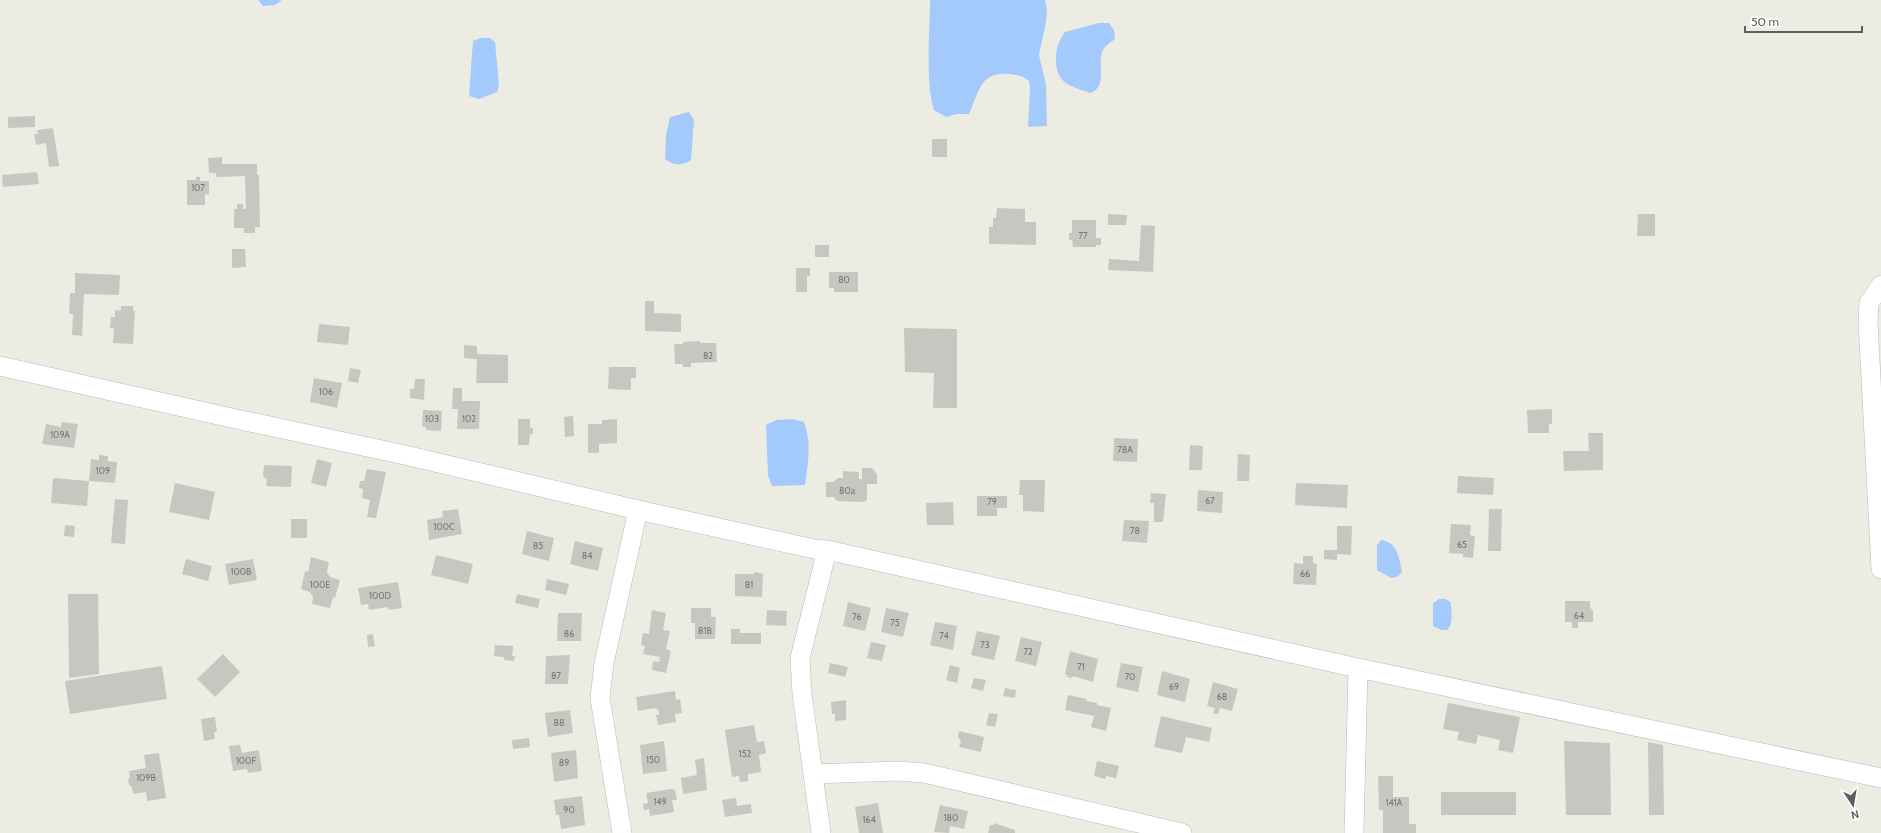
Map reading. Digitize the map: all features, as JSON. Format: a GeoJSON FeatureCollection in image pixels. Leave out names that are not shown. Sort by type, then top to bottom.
{"type":"FeatureCollection","features":[{"type":"Feature","properties":{"kind":"street"},"geometry":{"type":"LineString","coordinates":[[1881,285],[1869,303],[1868,321],[1881,569]]}},
{"type":"Feature","properties":{"kind":"street"},"geometry":{"type":"LineString","coordinates":[[0,366],[236,420],[405,454],[638,510],[814,549],[827,550],[1358,668],[1881,778]]}},
{"type":"Feature","properties":{"kind":"street"},"geometry":{"type":"LineString","coordinates":[[622,833],[600,698],[604,663],[638,510]]}},
{"type":"Feature","properties":{"kind":"street"},"geometry":{"type":"LineString","coordinates":[[821,833],[802,694],[800,658],[827,550]]}},
{"type":"Feature","properties":{"kind":"street"},"geometry":{"type":"LineString","coordinates":[[1354,833],[1358,668]]}},
{"type":"Feature","properties":{"kind":"street"},"geometry":{"type":"LineString","coordinates":[[814,774],[898,771],[924,773],[1182,833]]}},
{"type":"Feature","properties":{"kind":"water"},"geometry":{"type":"Polygon","coordinates":[[[258,0],[282,0],[275,5],[263,6],[258,0]]]}},
{"type":"Feature","properties":{"kind":"water"},"geometry":{"type":"Polygon","coordinates":[[[930,0],[1045,0],[1047,9],[1046,22],[1039,55],[1046,85],[1047,126],[1028,127],[1029,81],[1012,74],[999,74],[986,80],[978,91],[969,114],[957,114],[946,117],[934,110],[931,98],[929,71],[930,0]]]}},
{"type":"Feature","properties":{"kind":"water"},"geometry":{"type":"Polygon","coordinates":[[[1099,23],[1109,23],[1114,30],[1115,39],[1103,50],[1101,55],[1101,80],[1096,90],[1090,93],[1071,86],[1062,79],[1057,68],[1056,52],[1059,42],[1065,32],[1099,23]]]}},
{"type":"Feature","properties":{"kind":"water"},"geometry":{"type":"Polygon","coordinates":[[[481,38],[490,38],[495,42],[499,85],[497,92],[479,99],[469,96],[473,41],[481,38]]]}},
{"type":"Feature","properties":{"kind":"water"},"geometry":{"type":"Polygon","coordinates":[[[689,112],[694,120],[691,160],[681,164],[675,164],[665,159],[666,135],[670,117],[689,112]]]}},
{"type":"Feature","properties":{"kind":"water"},"geometry":{"type":"Polygon","coordinates":[[[793,419],[804,422],[808,438],[809,454],[805,485],[772,486],[768,476],[766,425],[776,420],[793,419]]]}},
{"type":"Feature","properties":{"kind":"water"},"geometry":{"type":"Polygon","coordinates":[[[1381,540],[1387,541],[1391,544],[1397,552],[1402,572],[1397,577],[1391,578],[1377,570],[1377,545],[1381,540]]]}},
{"type":"Feature","properties":{"kind":"water"},"geometry":{"type":"Polygon","coordinates":[[[1439,599],[1446,599],[1451,603],[1451,624],[1447,630],[1441,630],[1433,626],[1433,603],[1439,599]]]}},
{"type":"Feature","properties":{"kind":"building"},"geometry":{"type":"Polygon","coordinates":[[[35,116],[35,127],[8,128],[8,117],[35,116]]]}},
{"type":"Feature","properties":{"kind":"building"},"geometry":{"type":"Polygon","coordinates":[[[53,128],[59,166],[49,167],[46,143],[36,145],[34,134],[38,134],[37,130],[53,128]]]}},
{"type":"Feature","properties":{"kind":"building"},"geometry":{"type":"Polygon","coordinates":[[[932,139],[947,139],[947,157],[932,157],[932,139]]]}},
{"type":"Feature","properties":{"kind":"building"},"geometry":{"type":"Polygon","coordinates":[[[222,157],[222,164],[257,164],[257,175],[259,175],[260,227],[255,227],[255,233],[244,233],[244,228],[234,228],[234,209],[237,209],[237,204],[243,204],[243,209],[246,209],[245,176],[216,177],[216,173],[209,173],[208,158],[222,157]]]}},
{"type":"Feature","properties":{"kind":"building"},"geometry":{"type":"Polygon","coordinates":[[[37,172],[39,184],[3,187],[2,175],[37,172]]]}},
{"type":"Feature","properties":{"kind":"building"},"geometry":{"type":"Polygon","coordinates":[[[196,177],[200,177],[200,181],[209,181],[209,195],[205,194],[205,205],[187,205],[187,180],[196,180],[196,177]]]}},
{"type":"Feature","properties":{"kind":"building"},"geometry":{"type":"Polygon","coordinates":[[[997,208],[1025,209],[1025,222],[1036,222],[1036,245],[989,244],[989,227],[993,227],[993,218],[996,218],[997,208]]]}},
{"type":"Feature","properties":{"kind":"building"},"geometry":{"type":"Polygon","coordinates":[[[1108,214],[1127,215],[1126,225],[1108,225],[1108,214]]]}},
{"type":"Feature","properties":{"kind":"building"},"geometry":{"type":"Polygon","coordinates":[[[1638,214],[1655,214],[1655,236],[1637,236],[1638,214]]]}},
{"type":"Feature","properties":{"kind":"building"},"geometry":{"type":"Polygon","coordinates":[[[1072,220],[1096,220],[1096,238],[1101,238],[1101,245],[1096,245],[1096,247],[1073,247],[1072,240],[1069,240],[1069,233],[1072,233],[1072,220]]]}},
{"type":"Feature","properties":{"kind":"building"},"geometry":{"type":"Polygon","coordinates":[[[1141,225],[1155,226],[1153,272],[1108,270],[1109,259],[1139,261],[1141,225]]]}},
{"type":"Feature","properties":{"kind":"building"},"geometry":{"type":"Polygon","coordinates":[[[815,245],[829,245],[829,257],[815,257],[815,245]]]}},
{"type":"Feature","properties":{"kind":"building"},"geometry":{"type":"Polygon","coordinates":[[[232,249],[245,249],[246,267],[232,268],[232,249]]]}},
{"type":"Feature","properties":{"kind":"building"},"geometry":{"type":"Polygon","coordinates":[[[796,268],[810,268],[810,276],[807,276],[807,292],[796,292],[796,268]]]}},
{"type":"Feature","properties":{"kind":"building"},"geometry":{"type":"Polygon","coordinates":[[[829,272],[858,272],[858,292],[834,292],[834,288],[829,288],[829,272]]]}},
{"type":"Feature","properties":{"kind":"building"},"geometry":{"type":"Polygon","coordinates":[[[75,273],[120,275],[119,295],[84,294],[82,336],[72,335],[73,314],[69,314],[70,293],[75,293],[75,273]]]}},
{"type":"Feature","properties":{"kind":"building"},"geometry":{"type":"Polygon","coordinates":[[[645,301],[654,301],[654,313],[681,314],[681,332],[645,331],[645,301]]]}},
{"type":"Feature","properties":{"kind":"building"},"geometry":{"type":"Polygon","coordinates":[[[121,306],[133,306],[133,311],[135,311],[133,344],[113,343],[114,328],[110,328],[111,317],[115,317],[115,310],[121,311],[121,306]]]}},
{"type":"Feature","properties":{"kind":"building"},"geometry":{"type":"Polygon","coordinates":[[[319,324],[350,327],[348,345],[317,342],[319,324]]]}},
{"type":"Feature","properties":{"kind":"building"},"geometry":{"type":"Polygon","coordinates":[[[904,328],[957,329],[957,408],[933,408],[934,373],[905,372],[904,328]]]}},
{"type":"Feature","properties":{"kind":"building"},"geometry":{"type":"Polygon","coordinates":[[[700,341],[700,343],[716,343],[717,362],[691,363],[691,367],[683,367],[683,364],[675,364],[674,344],[700,341]]]}},
{"type":"Feature","properties":{"kind":"building"},"geometry":{"type":"Polygon","coordinates":[[[464,345],[477,346],[477,354],[508,355],[508,383],[476,383],[477,359],[464,358],[464,345]]]}},
{"type":"Feature","properties":{"kind":"building"},"geometry":{"type":"Polygon","coordinates":[[[609,367],[636,367],[636,378],[631,378],[631,390],[608,389],[609,367]]]}},
{"type":"Feature","properties":{"kind":"building"},"geometry":{"type":"Polygon","coordinates":[[[350,368],[361,370],[358,383],[348,381],[350,368]]]}},
{"type":"Feature","properties":{"kind":"building"},"geometry":{"type":"Polygon","coordinates":[[[314,378],[342,383],[337,408],[310,402],[314,378]]]}},
{"type":"Feature","properties":{"kind":"building"},"geometry":{"type":"Polygon","coordinates":[[[415,379],[425,379],[424,400],[410,398],[410,389],[414,389],[415,379]]]}},
{"type":"Feature","properties":{"kind":"building"},"geometry":{"type":"Polygon","coordinates":[[[453,388],[462,388],[462,401],[480,401],[479,429],[457,429],[458,409],[452,409],[453,388]]]}},
{"type":"Feature","properties":{"kind":"building"},"geometry":{"type":"Polygon","coordinates":[[[1552,409],[1552,424],[1549,424],[1549,433],[1528,433],[1527,410],[1552,409]]]}},
{"type":"Feature","properties":{"kind":"building"},"geometry":{"type":"Polygon","coordinates":[[[423,410],[442,411],[441,431],[426,430],[426,427],[422,426],[423,410]]]}},
{"type":"Feature","properties":{"kind":"building"},"geometry":{"type":"Polygon","coordinates":[[[573,416],[574,436],[565,437],[564,417],[573,416]]]}},
{"type":"Feature","properties":{"kind":"building"},"geometry":{"type":"Polygon","coordinates":[[[518,419],[530,419],[530,428],[533,428],[533,434],[530,434],[529,445],[518,445],[518,419]]]}},
{"type":"Feature","properties":{"kind":"building"},"geometry":{"type":"Polygon","coordinates":[[[617,419],[617,443],[599,444],[599,453],[588,453],[588,424],[602,424],[602,420],[617,419]]]}},
{"type":"Feature","properties":{"kind":"building"},"geometry":{"type":"Polygon","coordinates":[[[62,422],[78,424],[74,448],[42,444],[46,424],[61,427],[62,422]]]}},
{"type":"Feature","properties":{"kind":"building"},"geometry":{"type":"Polygon","coordinates":[[[1588,433],[1603,433],[1603,470],[1564,471],[1563,451],[1589,451],[1588,433]]]}},
{"type":"Feature","properties":{"kind":"building"},"geometry":{"type":"Polygon","coordinates":[[[1114,438],[1138,439],[1137,462],[1113,461],[1114,438]]]}},
{"type":"Feature","properties":{"kind":"building"},"geometry":{"type":"Polygon","coordinates":[[[1190,445],[1203,446],[1202,470],[1189,470],[1190,445]]]}},
{"type":"Feature","properties":{"kind":"building"},"geometry":{"type":"Polygon","coordinates":[[[1238,454],[1250,455],[1249,481],[1237,481],[1238,454]]]}},
{"type":"Feature","properties":{"kind":"building"},"geometry":{"type":"Polygon","coordinates":[[[99,455],[108,456],[108,461],[117,462],[115,483],[89,481],[91,459],[99,460],[99,455]]]}},
{"type":"Feature","properties":{"kind":"building"},"geometry":{"type":"Polygon","coordinates":[[[317,459],[332,463],[326,487],[311,483],[317,459]]]}},
{"type":"Feature","properties":{"kind":"building"},"geometry":{"type":"Polygon","coordinates":[[[264,465],[292,466],[291,487],[266,486],[267,480],[263,476],[264,465]]]}},
{"type":"Feature","properties":{"kind":"building"},"geometry":{"type":"Polygon","coordinates":[[[862,468],[872,468],[877,474],[877,484],[867,484],[867,500],[863,502],[837,501],[834,497],[826,497],[826,482],[833,482],[838,478],[843,478],[843,471],[859,472],[859,479],[862,479],[862,468]]]}},
{"type":"Feature","properties":{"kind":"building"},"geometry":{"type":"Polygon","coordinates":[[[367,469],[386,472],[376,518],[367,517],[370,500],[362,498],[363,489],[359,488],[360,481],[364,481],[367,469]]]}},
{"type":"Feature","properties":{"kind":"building"},"geometry":{"type":"Polygon","coordinates":[[[1458,476],[1494,478],[1493,495],[1457,493],[1458,476]]]}},
{"type":"Feature","properties":{"kind":"building"},"geometry":{"type":"Polygon","coordinates":[[[53,478],[89,481],[87,506],[51,503],[53,478]]]}},
{"type":"Feature","properties":{"kind":"building"},"geometry":{"type":"Polygon","coordinates":[[[1020,480],[1045,480],[1044,512],[1023,511],[1023,495],[1019,495],[1020,480]]]}},
{"type":"Feature","properties":{"kind":"building"},"geometry":{"type":"Polygon","coordinates":[[[175,483],[215,492],[209,520],[169,512],[175,483]]]}},
{"type":"Feature","properties":{"kind":"building"},"geometry":{"type":"Polygon","coordinates":[[[1296,483],[1348,485],[1347,508],[1295,505],[1296,483]]]}},
{"type":"Feature","properties":{"kind":"building"},"geometry":{"type":"Polygon","coordinates":[[[1198,490],[1223,492],[1222,513],[1197,511],[1198,490]]]}},
{"type":"Feature","properties":{"kind":"building"},"geometry":{"type":"Polygon","coordinates":[[[1151,493],[1166,494],[1163,522],[1154,522],[1154,503],[1150,503],[1151,493]]]}},
{"type":"Feature","properties":{"kind":"building"},"geometry":{"type":"Polygon","coordinates":[[[977,496],[1007,496],[1007,508],[997,508],[997,516],[977,516],[977,496]]]}},
{"type":"Feature","properties":{"kind":"building"},"geometry":{"type":"Polygon","coordinates":[[[115,499],[128,500],[125,544],[111,543],[115,499]]]}},
{"type":"Feature","properties":{"kind":"building"},"geometry":{"type":"Polygon","coordinates":[[[953,502],[954,525],[927,525],[926,503],[953,502]]]}},
{"type":"Feature","properties":{"kind":"building"},"geometry":{"type":"Polygon","coordinates":[[[458,509],[462,534],[429,540],[427,520],[443,517],[442,511],[458,509]]]}},
{"type":"Feature","properties":{"kind":"building"},"geometry":{"type":"Polygon","coordinates":[[[1489,509],[1502,509],[1501,551],[1488,551],[1489,509]]]}},
{"type":"Feature","properties":{"kind":"building"},"geometry":{"type":"Polygon","coordinates":[[[291,519],[307,519],[307,538],[291,538],[291,519]]]}},
{"type":"Feature","properties":{"kind":"building"},"geometry":{"type":"Polygon","coordinates":[[[1124,520],[1149,521],[1147,543],[1122,541],[1124,520]]]}},
{"type":"Feature","properties":{"kind":"building"},"geometry":{"type":"Polygon","coordinates":[[[1451,524],[1471,525],[1470,535],[1475,536],[1473,558],[1463,557],[1463,554],[1449,553],[1451,524]]]}},
{"type":"Feature","properties":{"kind":"building"},"geometry":{"type":"Polygon","coordinates":[[[65,525],[75,526],[74,537],[64,536],[65,525]]]}},
{"type":"Feature","properties":{"kind":"building"},"geometry":{"type":"Polygon","coordinates":[[[1337,526],[1352,526],[1351,555],[1337,554],[1337,560],[1324,559],[1324,550],[1337,550],[1337,526]]]}},
{"type":"Feature","properties":{"kind":"building"},"geometry":{"type":"Polygon","coordinates":[[[527,531],[554,538],[549,561],[522,554],[527,531]]]}},
{"type":"Feature","properties":{"kind":"building"},"geometry":{"type":"Polygon","coordinates":[[[575,541],[603,548],[598,571],[570,564],[575,541]]]}},
{"type":"Feature","properties":{"kind":"building"},"geometry":{"type":"Polygon","coordinates":[[[436,555],[473,564],[468,584],[431,575],[436,555]]]}},
{"type":"Feature","properties":{"kind":"building"},"geometry":{"type":"Polygon","coordinates":[[[1303,556],[1313,556],[1313,563],[1317,564],[1316,585],[1293,584],[1294,563],[1303,564],[1303,556]]]}},
{"type":"Feature","properties":{"kind":"building"},"geometry":{"type":"Polygon","coordinates":[[[311,557],[329,562],[327,572],[330,577],[340,580],[335,598],[333,597],[330,608],[312,604],[313,597],[310,592],[301,589],[305,571],[308,572],[311,557]]]}},
{"type":"Feature","properties":{"kind":"building"},"geometry":{"type":"Polygon","coordinates":[[[186,559],[212,566],[208,581],[182,574],[186,559]]]}},
{"type":"Feature","properties":{"kind":"building"},"geometry":{"type":"Polygon","coordinates":[[[253,559],[257,580],[229,585],[225,564],[253,559]]]}},
{"type":"Feature","properties":{"kind":"building"},"geometry":{"type":"Polygon","coordinates":[[[755,572],[763,574],[762,597],[735,596],[735,574],[754,574],[755,572]]]}},
{"type":"Feature","properties":{"kind":"building"},"geometry":{"type":"Polygon","coordinates":[[[547,579],[569,584],[566,595],[545,590],[547,579]]]}},
{"type":"Feature","properties":{"kind":"building"},"geometry":{"type":"Polygon","coordinates":[[[398,582],[402,608],[389,610],[388,607],[369,610],[368,604],[361,605],[358,588],[398,582]]]}},
{"type":"Feature","properties":{"kind":"building"},"geometry":{"type":"Polygon","coordinates":[[[68,594],[98,594],[99,674],[69,678],[68,594]]]}},
{"type":"Feature","properties":{"kind":"building"},"geometry":{"type":"Polygon","coordinates":[[[517,594],[540,599],[538,608],[515,603],[517,594]]]}},
{"type":"Feature","properties":{"kind":"building"},"geometry":{"type":"Polygon","coordinates":[[[1565,601],[1590,601],[1590,608],[1593,610],[1593,622],[1578,622],[1578,628],[1572,628],[1572,622],[1565,622],[1565,601]]]}},
{"type":"Feature","properties":{"kind":"building"},"geometry":{"type":"Polygon","coordinates":[[[848,602],[871,608],[865,631],[843,626],[848,602]]]}},
{"type":"Feature","properties":{"kind":"building"},"geometry":{"type":"Polygon","coordinates":[[[691,608],[711,608],[711,617],[716,617],[715,639],[695,639],[695,623],[691,623],[691,608]]]}},
{"type":"Feature","properties":{"kind":"building"},"geometry":{"type":"Polygon","coordinates":[[[886,608],[909,613],[903,637],[881,632],[886,608]]]}},
{"type":"Feature","properties":{"kind":"building"},"geometry":{"type":"Polygon","coordinates":[[[652,610],[666,613],[663,630],[670,631],[666,649],[671,651],[666,673],[652,670],[653,661],[659,662],[660,657],[643,654],[645,646],[641,645],[643,633],[649,634],[652,610]]]}},
{"type":"Feature","properties":{"kind":"building"},"geometry":{"type":"Polygon","coordinates":[[[767,610],[787,611],[786,626],[766,625],[767,610]]]}},
{"type":"Feature","properties":{"kind":"building"},"geometry":{"type":"Polygon","coordinates":[[[558,613],[582,613],[581,641],[557,641],[558,613]]]}},
{"type":"Feature","properties":{"kind":"building"},"geometry":{"type":"Polygon","coordinates":[[[935,622],[957,626],[953,650],[930,645],[935,622]]]}},
{"type":"Feature","properties":{"kind":"building"},"geometry":{"type":"Polygon","coordinates":[[[731,629],[740,629],[740,633],[761,633],[761,644],[731,644],[731,629]]]}},
{"type":"Feature","properties":{"kind":"building"},"geometry":{"type":"Polygon","coordinates":[[[977,631],[1000,636],[994,660],[971,655],[977,631]]]}},
{"type":"Feature","properties":{"kind":"building"},"geometry":{"type":"Polygon","coordinates":[[[373,634],[375,646],[368,647],[367,635],[373,634]]]}},
{"type":"Feature","properties":{"kind":"building"},"geometry":{"type":"Polygon","coordinates":[[[1021,637],[1042,642],[1036,666],[1015,661],[1021,637]]]}},
{"type":"Feature","properties":{"kind":"building"},"geometry":{"type":"Polygon","coordinates":[[[871,642],[886,645],[882,661],[867,658],[871,642]]]}},
{"type":"Feature","properties":{"kind":"building"},"geometry":{"type":"Polygon","coordinates":[[[495,645],[513,646],[512,656],[515,656],[514,661],[504,660],[504,657],[494,656],[495,645]]]}},
{"type":"Feature","properties":{"kind":"building"},"geometry":{"type":"Polygon","coordinates":[[[1070,651],[1098,659],[1093,682],[1073,676],[1072,678],[1067,677],[1065,674],[1070,651]]]}},
{"type":"Feature","properties":{"kind":"building"},"geometry":{"type":"Polygon","coordinates":[[[223,654],[240,672],[215,697],[197,679],[223,654]]]}},
{"type":"Feature","properties":{"kind":"building"},"geometry":{"type":"Polygon","coordinates":[[[570,655],[568,684],[545,684],[546,656],[570,655]]]}},
{"type":"Feature","properties":{"kind":"building"},"geometry":{"type":"Polygon","coordinates":[[[830,663],[848,667],[845,677],[828,673],[830,663]]]}},
{"type":"Feature","properties":{"kind":"building"},"geometry":{"type":"Polygon","coordinates":[[[1121,663],[1143,667],[1138,692],[1116,687],[1121,663]]]}},
{"type":"Feature","properties":{"kind":"building"},"geometry":{"type":"Polygon","coordinates":[[[950,665],[960,668],[957,683],[946,680],[950,665]]]}},
{"type":"Feature","properties":{"kind":"building"},"geometry":{"type":"Polygon","coordinates":[[[162,666],[167,699],[70,714],[65,681],[162,666]]]}},
{"type":"Feature","properties":{"kind":"building"},"geometry":{"type":"Polygon","coordinates":[[[1162,671],[1190,679],[1185,702],[1157,695],[1162,671]]]}},
{"type":"Feature","properties":{"kind":"building"},"geometry":{"type":"Polygon","coordinates":[[[974,678],[986,680],[983,691],[971,688],[974,678]]]}},
{"type":"Feature","properties":{"kind":"building"},"geometry":{"type":"Polygon","coordinates":[[[1213,682],[1238,689],[1232,711],[1220,708],[1218,714],[1213,713],[1215,708],[1207,706],[1213,682]]]}},
{"type":"Feature","properties":{"kind":"building"},"geometry":{"type":"Polygon","coordinates":[[[1005,688],[1016,690],[1015,698],[1003,696],[1005,688]]]}},
{"type":"Feature","properties":{"kind":"building"},"geometry":{"type":"Polygon","coordinates":[[[675,691],[676,700],[680,699],[682,713],[675,714],[676,722],[658,725],[656,715],[659,715],[659,711],[655,708],[638,711],[636,697],[675,691]]]}},
{"type":"Feature","properties":{"kind":"building"},"geometry":{"type":"Polygon","coordinates":[[[1068,695],[1087,699],[1086,701],[1111,708],[1106,731],[1091,727],[1094,716],[1065,710],[1068,695]]]}},
{"type":"Feature","properties":{"kind":"building"},"geometry":{"type":"Polygon","coordinates":[[[846,700],[846,720],[835,721],[835,714],[832,714],[831,702],[846,700]]]}},
{"type":"Feature","properties":{"kind":"building"},"geometry":{"type":"Polygon","coordinates":[[[1448,703],[1520,717],[1513,753],[1498,750],[1500,740],[1478,735],[1476,744],[1457,740],[1459,732],[1443,729],[1448,703]]]}},
{"type":"Feature","properties":{"kind":"building"},"geometry":{"type":"Polygon","coordinates":[[[570,710],[573,733],[548,737],[545,713],[570,710]]]}},
{"type":"Feature","properties":{"kind":"building"},"geometry":{"type":"Polygon","coordinates":[[[989,713],[998,714],[995,727],[986,725],[989,713]]]}},
{"type":"Feature","properties":{"kind":"building"},"geometry":{"type":"Polygon","coordinates":[[[1161,716],[1212,728],[1209,742],[1186,737],[1182,753],[1154,747],[1161,716]]]}},
{"type":"Feature","properties":{"kind":"building"},"geometry":{"type":"Polygon","coordinates":[[[215,717],[217,732],[214,732],[215,739],[204,741],[201,719],[215,717]]]}},
{"type":"Feature","properties":{"kind":"building"},"geometry":{"type":"Polygon","coordinates":[[[754,725],[757,742],[764,741],[766,753],[759,755],[761,772],[748,774],[748,781],[740,782],[739,776],[732,777],[725,730],[754,725]]]}},
{"type":"Feature","properties":{"kind":"building"},"geometry":{"type":"Polygon","coordinates":[[[959,731],[984,737],[981,752],[959,747],[961,741],[958,737],[959,731]]]}},
{"type":"Feature","properties":{"kind":"building"},"geometry":{"type":"Polygon","coordinates":[[[529,738],[530,747],[513,749],[512,740],[529,738]]]}},
{"type":"Feature","properties":{"kind":"building"},"geometry":{"type":"Polygon","coordinates":[[[664,741],[667,771],[643,774],[640,745],[664,741]]]}},
{"type":"Feature","properties":{"kind":"building"},"geometry":{"type":"Polygon","coordinates":[[[1564,741],[1610,743],[1611,815],[1566,815],[1564,741]]]}},
{"type":"Feature","properties":{"kind":"building"},"geometry":{"type":"Polygon","coordinates":[[[1648,742],[1663,745],[1664,815],[1649,815],[1648,742]]]}},
{"type":"Feature","properties":{"kind":"building"},"geometry":{"type":"Polygon","coordinates":[[[240,745],[242,753],[259,750],[262,771],[248,773],[247,769],[233,771],[229,746],[240,745]]]}},
{"type":"Feature","properties":{"kind":"building"},"geometry":{"type":"Polygon","coordinates":[[[576,750],[578,778],[554,782],[551,753],[576,750]]]}},
{"type":"Feature","properties":{"kind":"building"},"geometry":{"type":"Polygon","coordinates":[[[159,753],[166,798],[147,801],[146,792],[133,794],[132,787],[129,785],[128,780],[130,777],[129,771],[146,768],[144,755],[159,753]]]}},
{"type":"Feature","properties":{"kind":"building"},"geometry":{"type":"Polygon","coordinates":[[[704,758],[707,790],[683,794],[681,778],[697,775],[695,760],[704,758]]]}},
{"type":"Feature","properties":{"kind":"building"},"geometry":{"type":"Polygon","coordinates":[[[1097,761],[1119,766],[1116,778],[1106,776],[1105,779],[1094,776],[1097,761]]]}},
{"type":"Feature","properties":{"kind":"building"},"geometry":{"type":"Polygon","coordinates":[[[1378,776],[1393,776],[1393,797],[1409,797],[1409,824],[1416,824],[1416,833],[1383,833],[1383,810],[1379,810],[1378,776]]]}},
{"type":"Feature","properties":{"kind":"building"},"geometry":{"type":"Polygon","coordinates":[[[671,789],[675,790],[677,800],[672,800],[674,812],[650,816],[649,809],[644,810],[643,804],[648,803],[646,793],[671,789]]]}},
{"type":"Feature","properties":{"kind":"building"},"geometry":{"type":"Polygon","coordinates":[[[1441,792],[1516,792],[1516,815],[1441,815],[1441,792]]]}},
{"type":"Feature","properties":{"kind":"building"},"geometry":{"type":"Polygon","coordinates":[[[582,796],[585,825],[561,829],[559,815],[556,815],[554,800],[582,796]]]}},
{"type":"Feature","properties":{"kind":"building"},"geometry":{"type":"Polygon","coordinates":[[[736,798],[737,806],[751,804],[752,813],[725,817],[722,800],[736,798]]]}},
{"type":"Feature","properties":{"kind":"building"},"geometry":{"type":"Polygon","coordinates":[[[878,803],[883,833],[859,833],[855,807],[878,803]]]}},
{"type":"Feature","properties":{"kind":"building"},"geometry":{"type":"Polygon","coordinates":[[[940,805],[968,811],[964,829],[950,826],[949,833],[934,832],[940,805]]]}},
{"type":"Feature","properties":{"kind":"building"},"geometry":{"type":"Polygon","coordinates":[[[994,823],[1015,830],[1015,833],[988,833],[990,825],[994,825],[994,823]]]}}]}
